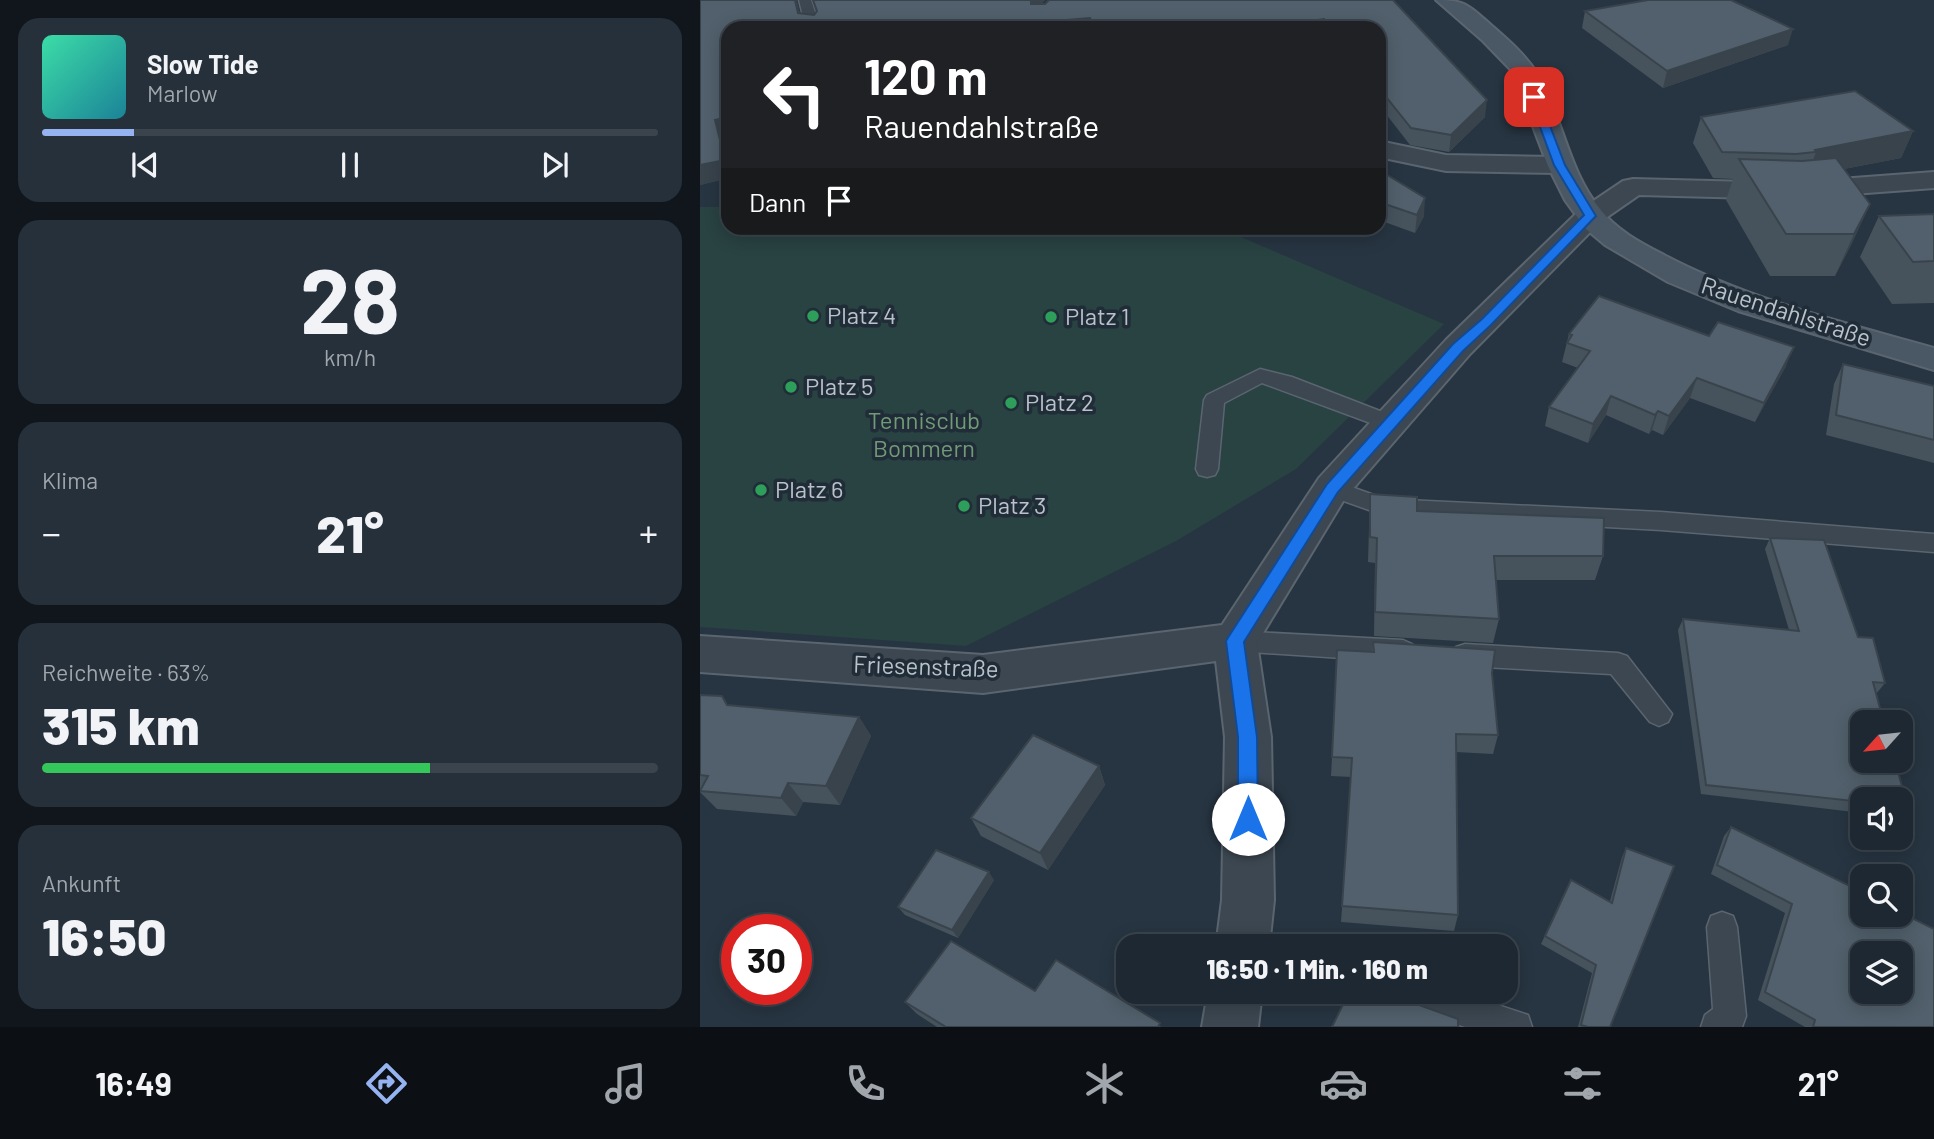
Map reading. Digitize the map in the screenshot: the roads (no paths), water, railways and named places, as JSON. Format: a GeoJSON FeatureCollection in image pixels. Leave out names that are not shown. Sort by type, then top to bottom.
{"type":"FeatureCollection","features":[{"type":"Feature","properties":{"kind":"street","name":"Rauendahlstraße"},"geometry":{"type":"LineString","coordinates":[[1447,0],[1489,35],[1526,74],[1559,165],[1590,216],[1615,240],[1692,282],[1759,308],[1934,359]]}},
{"type":"Feature","properties":{"kind":"street"},"geometry":{"type":"LineString","coordinates":[[1386,151],[1405,158],[1489,167],[1559,165]]}},
{"type":"Feature","properties":{"kind":"street"},"geometry":{"type":"LineString","coordinates":[[1249,934],[1248,737],[1235,641],[1332,488],[1458,348],[1590,216],[1633,187],[1786,191],[1934,180]]}},
{"type":"Feature","properties":{"kind":"street","name":"Friesenstraße"},"geometry":{"type":"LineString","coordinates":[[700,654],[983,674],[1235,641]]}},
{"type":"Feature","properties":{"kind":"street"},"geometry":{"type":"LineString","coordinates":[[1230,1027],[1233,1004]]}},
{"type":"Feature","properties":{"kind":"lane"},"geometry":{"type":"LineString","coordinates":[[804,0],[811,21]]}},
{"type":"Feature","properties":{"kind":"lane"},"geometry":{"type":"LineString","coordinates":[[1207,470],[1214,400],[1260,376],[1285,382],[1391,423]]}},
{"type":"Feature","properties":{"kind":"lane"},"geometry":{"type":"LineString","coordinates":[[1332,488],[1383,507],[1661,521],[1934,543]]}},
{"type":"Feature","properties":{"kind":"lane"},"geometry":{"type":"LineString","coordinates":[[1235,641],[1618,664],[1659,714]]}},
{"type":"Feature","properties":{"kind":"lane"},"geometry":{"type":"LineString","coordinates":[[1717,1027],[1730,1016],[1722,927]]}},
{"type":"Feature","properties":{"kind":"lane"},"geometry":{"type":"LineString","coordinates":[[1444,1004],[1516,1027]]}},
{"type":"Feature","properties":{"kind":"place","name":"Platz 4"},"geometry":{"type":"Point","coordinates":[813,316]}},
{"type":"Feature","properties":{"kind":"place","name":"Platz 1"},"geometry":{"type":"Point","coordinates":[1051,317]}},
{"type":"Feature","properties":{"kind":"place","name":"Platz 5"},"geometry":{"type":"Point","coordinates":[791,387]}},
{"type":"Feature","properties":{"kind":"place","name":"Platz 2"},"geometry":{"type":"Point","coordinates":[1011,403]}},
{"type":"Feature","properties":{"kind":"place","name":"Platz 6"},"geometry":{"type":"Point","coordinates":[761,490]}},
{"type":"Feature","properties":{"kind":"place","name":"Platz 3"},"geometry":{"type":"Point","coordinates":[964,506]}},
{"type":"Feature","properties":{"kind":"park label","name":"Tennisclub Bommern"},"geometry":{"type":"Point","coordinates":[924,435]}}]}
